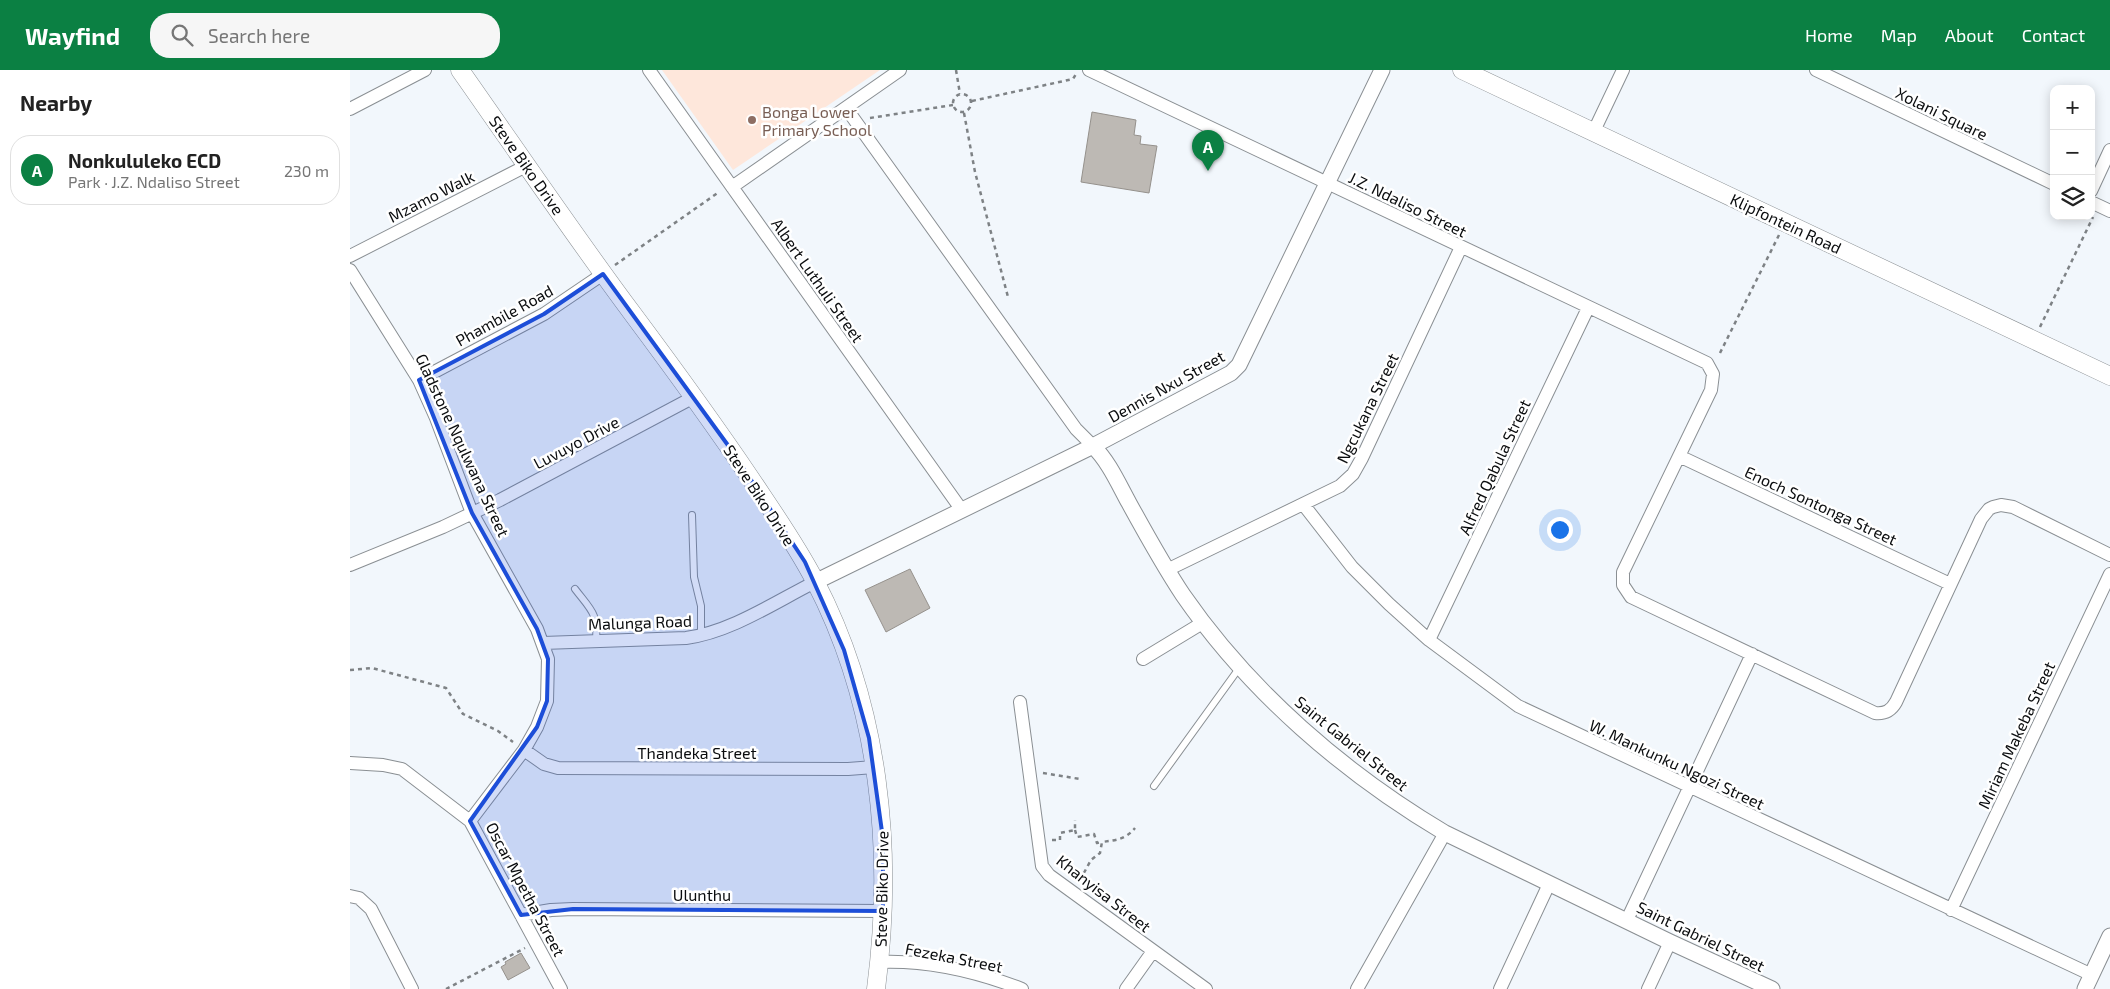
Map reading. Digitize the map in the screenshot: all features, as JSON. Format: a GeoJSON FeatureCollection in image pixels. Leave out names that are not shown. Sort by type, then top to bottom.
{"type":"FeatureCollection","features":[{"type":"Feature","properties":{"kind":"main road","name":"Steve Biko Drive"},"geometry":{"type":"LineString","coordinates":[[460,70],[608,270],[768,505],[815,582],[844,650],[858,696],[874,767],[883,839],[883,911],[880,962],[876,989]]}},
{"type":"Feature","properties":{"kind":"main road","name":"Klipfontein Road"},"geometry":{"type":"LineString","coordinates":[[1462,70],[2110,376]]}},
{"type":"Feature","properties":{"kind":"street"},"geometry":{"type":"LineString","coordinates":[[350,109],[425,70]]}},
{"type":"Feature","properties":{"kind":"street","name":"Albert Luthuli Street"},"geometry":{"type":"LineString","coordinates":[[649,70],[727,189],[961,509]]}},
{"type":"Feature","properties":{"kind":"street"},"geometry":{"type":"LineString","coordinates":[[727,189],[900,70]]}},
{"type":"Feature","properties":{"kind":"street","name":"J.Z. Ndaliso Street"},"geometry":{"type":"LineString","coordinates":[[1088,70],[1703,361],[1712,369],[1714,378],[1711,390],[1679,456]]}},
{"type":"Feature","properties":{"kind":"street","name":"Dennis Nxu Street"},"geometry":{"type":"LineString","coordinates":[[815,582],[1093,446],[1231,372],[1239,365],[1382,70]]}},
{"type":"Feature","properties":{"kind":"street"},"geometry":{"type":"LineString","coordinates":[[1593,133],[1623,70]]}},
{"type":"Feature","properties":{"kind":"street","name":"Xolani Square"},"geometry":{"type":"LineString","coordinates":[[1816,70],[2050,182]]}},
{"type":"Feature","properties":{"kind":"street"},"geometry":{"type":"LineString","coordinates":[[846,108],[1076,429],[1093,446]]}},
{"type":"Feature","properties":{"kind":"street"},"geometry":{"type":"LineString","coordinates":[[2095,182],[2110,150]]}},
{"type":"Feature","properties":{"kind":"street","name":"Mzamo Walk"},"geometry":{"type":"LineString","coordinates":[[350,256],[528,164]]}},
{"type":"Feature","properties":{"kind":"street"},"geometry":{"type":"LineString","coordinates":[[2095,208],[2110,211]]}},
{"type":"Feature","properties":{"kind":"street","name":"Ngcukana Street"},"geometry":{"type":"LineString","coordinates":[[1167,570],[1345,483],[1353,474],[1461,247]]}},
{"type":"Feature","properties":{"kind":"street","name":"Gladstone Nqulwana Street"},"geometry":{"type":"LineString","coordinates":[[350,270],[419,380],[436,418],[472,513],[543,643],[548,659],[548,701],[537,727],[524,750],[470,821]]}},
{"type":"Feature","properties":{"kind":"street","name":"Phambile Road"},"geometry":{"type":"LineString","coordinates":[[419,380],[536,318],[608,270]]}},
{"type":"Feature","properties":{"kind":"street","name":"Alfred Qabula Street"},"geometry":{"type":"LineString","coordinates":[[1429,640],[1588,308]]}},
{"type":"Feature","properties":{"kind":"street","name":"Luvuyo Drive"},"geometry":{"type":"LineString","coordinates":[[350,565],[443,528],[694,397]]}},
{"type":"Feature","properties":{"kind":"street","name":"Saint Gabriel Street"},"geometry":{"type":"LineString","coordinates":[[1093,446],[1106,462],[1167,570],[1204,622],[1240,666],[1296,722],[1350,768],[1410,812],[1445,832],[1549,884],[1772,989]]}},
{"type":"Feature","properties":{"kind":"street"},"geometry":{"type":"LineString","coordinates":[[1679,456],[1625,568],[1623,577],[1625,590],[1631,598],[1875,713],[1886,712],[1896,702],[1950,584],[1985,513],[1989,509],[2001,505],[2013,508],[2110,554]]}},
{"type":"Feature","properties":{"kind":"street","name":"Enoch Sontonga Street"},"geometry":{"type":"LineString","coordinates":[[1679,456],[1950,584]]}},
{"type":"Feature","properties":{"kind":"street","name":"W. Mankunku Ngozi Street"},"geometry":{"type":"LineString","coordinates":[[1303,504],[1352,567],[1388,604],[1429,640],[1518,706],[2092,975]]}},
{"type":"Feature","properties":{"kind":"street","name":"Miriam Makeba Street"},"geometry":{"type":"LineString","coordinates":[[1951,910],[2110,574]]}},
{"type":"Feature","properties":{"kind":"street","name":"Malunga Road"},"geometry":{"type":"LineString","coordinates":[[543,643],[701,636],[727,627],[815,582]]}},
{"type":"Feature","properties":{"kind":"street"},"geometry":{"type":"LineString","coordinates":[[1143,658],[1204,622]]}},
{"type":"Feature","properties":{"kind":"street"},"geometry":{"type":"LineString","coordinates":[[1627,920],[1752,654]]}},
{"type":"Feature","properties":{"kind":"street","name":"Khanyisa Street"},"geometry":{"type":"LineString","coordinates":[[1020,702],[1042,866],[1048,874],[1206,989]]}},
{"type":"Feature","properties":{"kind":"street","name":"Thandeka Street"},"geometry":{"type":"LineString","coordinates":[[524,750],[544,764],[558,768],[848,769],[874,767]]}},
{"type":"Feature","properties":{"kind":"street","name":"Oscar Mpetha Street"},"geometry":{"type":"LineString","coordinates":[[350,763],[402,769],[470,821],[561,989]]}},
{"type":"Feature","properties":{"kind":"street"},"geometry":{"type":"LineString","coordinates":[[1357,989],[1445,832]]}},
{"type":"Feature","properties":{"kind":"street"},"geometry":{"type":"LineString","coordinates":[[1500,989],[1549,884]]}},
{"type":"Feature","properties":{"kind":"street"},"geometry":{"type":"LineString","coordinates":[[350,896],[359,898],[371,909],[412,989]]}},
{"type":"Feature","properties":{"kind":"street","name":"Ulunthu"},"geometry":{"type":"LineString","coordinates":[[521,915],[551,910],[573,909],[883,911]]}},
{"type":"Feature","properties":{"kind":"street"},"geometry":{"type":"LineString","coordinates":[[2085,989],[2110,936]]}},
{"type":"Feature","properties":{"kind":"street"},"geometry":{"type":"LineString","coordinates":[[1648,989],[1670,942]]}},
{"type":"Feature","properties":{"kind":"street"},"geometry":{"type":"LineString","coordinates":[[1126,989],[1153,951]]}},
{"type":"Feature","properties":{"kind":"street","name":"Fezeka Street"},"geometry":{"type":"LineString","coordinates":[[880,962],[914,963],[972,973],[1022,989]]}},
{"type":"Feature","properties":{"kind":"lane"},"geometry":{"type":"LineString","coordinates":[[692,515],[694,578],[701,606],[701,636]]}},
{"type":"Feature","properties":{"kind":"lane"},"geometry":{"type":"LineString","coordinates":[[575,589],[596,618],[596,640]]}},
{"type":"Feature","properties":{"kind":"lane"},"geometry":{"type":"LineString","coordinates":[[1154,786],[1240,666]]}},
{"type":"Feature","properties":{"kind":"path"},"geometry":{"type":"LineString","coordinates":[[956,70],[960,94]]}},
{"type":"Feature","properties":{"kind":"path"},"geometry":{"type":"LineString","coordinates":[[972,101],[1073,79],[1076,74]]}},
{"type":"Feature","properties":{"kind":"path"},"geometry":{"type":"LineString","coordinates":[[960,94],[967,95],[972,101],[970,109],[964,113],[957,111],[953,105],[954,98],[960,94]]}},
{"type":"Feature","properties":{"kind":"path"},"geometry":{"type":"LineString","coordinates":[[865,119],[953,105]]}},
{"type":"Feature","properties":{"kind":"path"},"geometry":{"type":"LineString","coordinates":[[964,113],[975,172],[1008,297]]}},
{"type":"Feature","properties":{"kind":"path"},"geometry":{"type":"LineString","coordinates":[[608,270],[727,189]]}},
{"type":"Feature","properties":{"kind":"path"},"geometry":{"type":"LineString","coordinates":[[2039,330],[2088,220]]}},
{"type":"Feature","properties":{"kind":"path"},"geometry":{"type":"LineString","coordinates":[[1720,354],[1781,232]]}},
{"type":"Feature","properties":{"kind":"path"},"geometry":{"type":"LineString","coordinates":[[350,670],[372,668],[446,688],[463,714],[498,731],[524,750]]}},
{"type":"Feature","properties":{"kind":"path"},"geometry":{"type":"LineString","coordinates":[[1029,772],[1080,779]]}},
{"type":"Feature","properties":{"kind":"path"},"geometry":{"type":"LineString","coordinates":[[1075,820],[1077,837],[1094,834],[1097,843],[1128,837],[1135,828]]}},
{"type":"Feature","properties":{"kind":"path"},"geometry":{"type":"LineString","coordinates":[[1038,842],[1060,840],[1060,832],[1076,830]]}},
{"type":"Feature","properties":{"kind":"path"},"geometry":{"type":"LineString","coordinates":[[1072,892],[1091,860],[1100,853],[1102,842]]}},
{"type":"Feature","properties":{"kind":"path"},"geometry":{"type":"LineString","coordinates":[[446,989],[536,942]]}},
{"type":"Feature","properties":{"kind":"highlighted area"},"geometry":{"type":"Polygon","coordinates":[[[603,274],[730,448],[805,562],[844,650],[869,738],[883,839],[883,911],[573,909],[521,915],[470,821],[537,727],[547,701],[548,659],[537,629],[472,513],[419,380],[544,314],[603,274]]]}},
{"type":"Feature","properties":{"kind":"shaded area","name":"Bonga Lower Primary School"},"geometry":{"type":"Polygon","coordinates":[[[662,70],[880,70],[733,170],[662,70]]]}},
{"type":"Feature","properties":{"kind":"building"},"geometry":{"type":"Polygon","coordinates":[[[1092,112],[1136,120],[1134,135],[1141,136],[1140,144],[1157,146],[1149,193],[1081,182],[1092,112]]]}},
{"type":"Feature","properties":{"kind":"building"},"geometry":{"type":"Polygon","coordinates":[[[910,569],[930,608],[886,632],[865,590],[910,569]]]}},
{"type":"Feature","properties":{"kind":"building"},"geometry":{"type":"Polygon","coordinates":[[[521,953],[530,968],[508,980],[501,967],[506,964],[505,962],[521,953]]]}},
{"type":"Feature","properties":{"kind":"place","name":"Bonga Lower Primary School"},"geometry":{"type":"Point","coordinates":[752,120]}},
{"type":"Feature","properties":{"kind":"place","name":"Nonkululeko ECD"},"geometry":{"type":"Point","coordinates":[1208,171]}}]}
